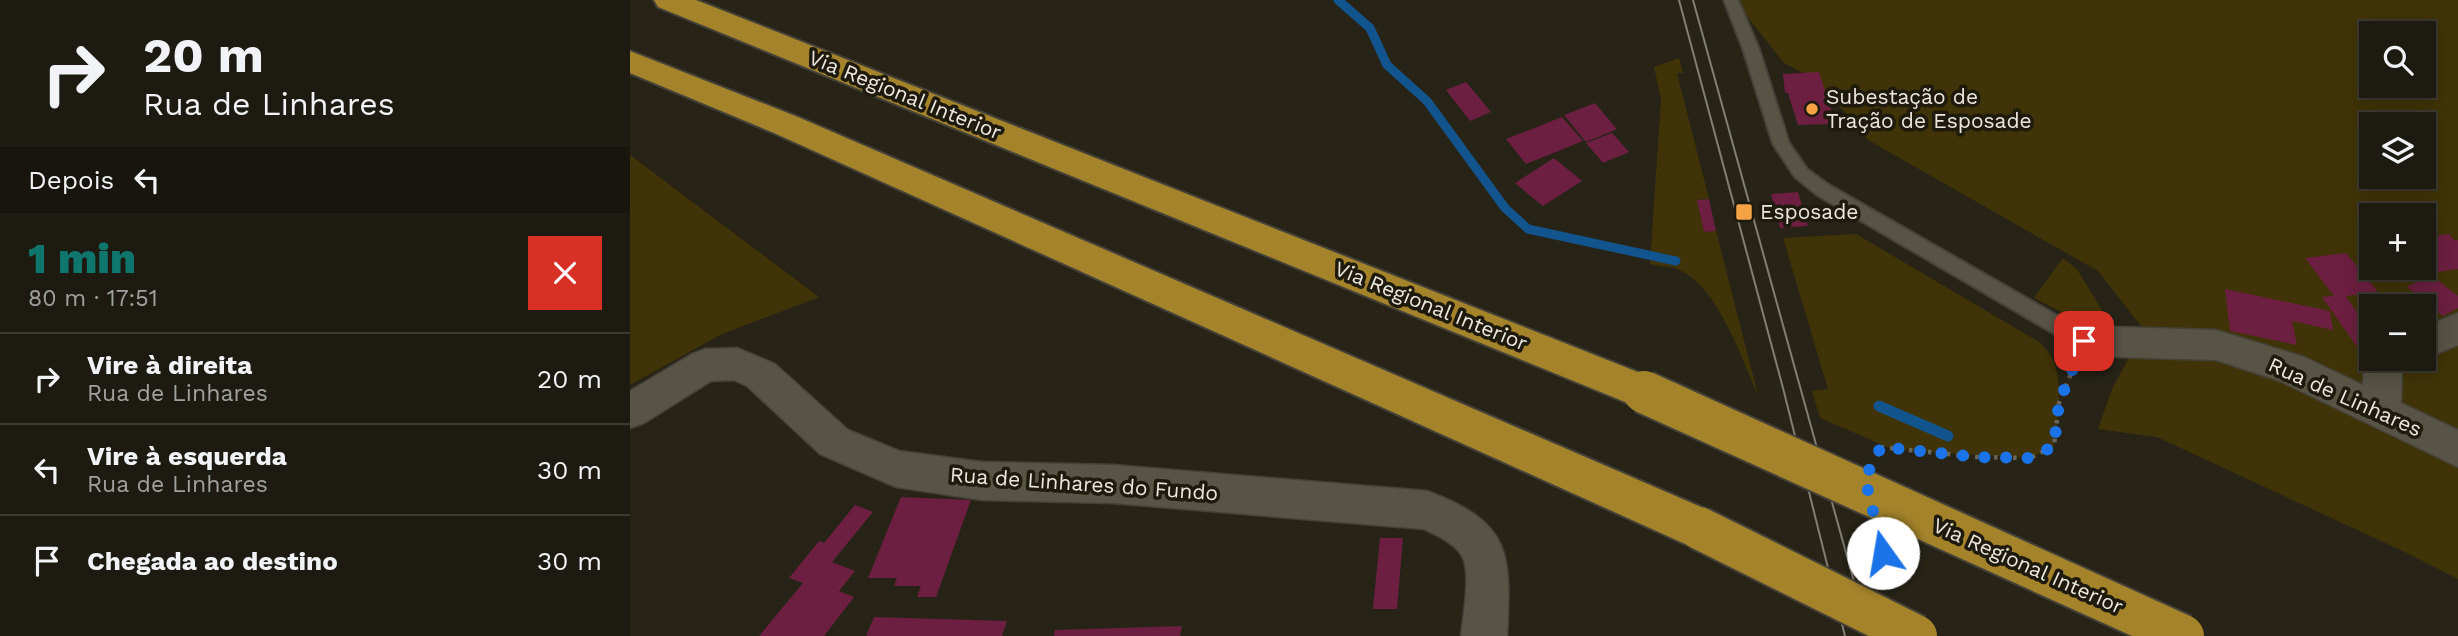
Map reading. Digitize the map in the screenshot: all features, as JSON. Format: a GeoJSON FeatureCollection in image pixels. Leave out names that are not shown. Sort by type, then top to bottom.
{"type":"FeatureCollection","features":[{"type":"Feature","properties":{"kind":"highway","name":"Via Regional Interior"},"geometry":{"type":"LineString","coordinates":[[670,0],[1644,392],[2183,636]]}},
{"type":"Feature","properties":{"kind":"highway"},"geometry":{"type":"LineString","coordinates":[[641,66],[786,125],[1699,528],[1916,636]]}},
{"type":"Feature","properties":{"kind":"street"},"geometry":{"type":"LineString","coordinates":[[2436,338],[2458,328]]}},
{"type":"Feature","properties":{"kind":"street","name":"Rua de Linhares"},"geometry":{"type":"LineString","coordinates":[[2084,341],[2216,345],[2291,368],[2458,449]]}},
{"type":"Feature","properties":{"kind":"street","name":"Rua de Linhares do Fundo"},"geometry":{"type":"LineString","coordinates":[[630,411],[705,365],[737,363],[761,375],[834,442],[896,469],[982,481],[1113,484],[1427,510],[1454,520],[1473,535],[1487,559],[1484,636]]}},
{"type":"Feature","properties":{"kind":"street"},"geometry":{"type":"LineString","coordinates":[[2381,412],[2383,371]]}},
{"type":"Feature","properties":{"kind":"lane"},"geometry":{"type":"LineString","coordinates":[[1731,0],[1751,49],[1781,144],[1801,173],[1823,190],[2084,341]]}},
{"type":"Feature","properties":{"kind":"path"},"geometry":{"type":"LineString","coordinates":[[1871,468],[1881,447],[1976,457],[2030,458],[2054,446],[2059,403],[2084,341]]}},
{"type":"Feature","properties":{"kind":"path"},"geometry":{"type":"LineString","coordinates":[[1877,528],[1890,589]]}},
{"type":"Feature","properties":{"kind":"shaded area"},"geometry":{"type":"Polygon","coordinates":[[[1734,0],[2458,0],[2458,579],[2157,437],[2098,429],[2112,389],[2144,330],[2098,271],[1868,140],[1811,77],[1784,63],[1734,0]]]}},
{"type":"Feature","properties":{"kind":"shaded area"},"geometry":{"type":"Polygon","coordinates":[[[1679,58],[1683,73],[1677,73],[1709,199],[1697,200],[1704,232],[1716,231],[1758,395],[1736,343],[1705,290],[1692,277],[1677,269],[1650,264],[1661,99],[1654,67],[1679,58]]]}},
{"type":"Feature","properties":{"kind":"shaded area"},"geometry":{"type":"Polygon","coordinates":[[[630,155],[819,297],[720,335],[630,385],[630,155]]]}},
{"type":"Feature","properties":{"kind":"shaded area"},"geometry":{"type":"Polygon","coordinates":[[[1856,234],[2039,342],[2055,364],[2058,377],[2059,405],[2054,446],[2030,458],[1915,451],[1890,448],[1820,418],[1812,391],[1828,389],[1783,238],[1856,234]]]}},
{"type":"Feature","properties":{"kind":"shaded area"},"geometry":{"type":"Polygon","coordinates":[[[2063,258],[2077,269],[2109,322],[2067,315],[2034,298],[2063,258]]]}},
{"type":"Feature","properties":{"kind":"building","name":"Subestação de Tração de Esposade"},"geometry":{"type":"Polygon","coordinates":[[[1819,72],[1836,124],[1798,125],[1788,93],[1785,93],[1783,74],[1819,72]]]}},
{"type":"Feature","properties":{"kind":"building"},"geometry":{"type":"Polygon","coordinates":[[[1466,82],[1491,112],[1470,121],[1446,90],[1466,82]]]}},
{"type":"Feature","properties":{"kind":"building"},"geometry":{"type":"Polygon","coordinates":[[[1595,103],[1617,129],[1586,142],[1564,115],[1595,103]]]}},
{"type":"Feature","properties":{"kind":"building"},"geometry":{"type":"Polygon","coordinates":[[[1562,117],[1583,141],[1526,164],[1506,139],[1562,117]]]}},
{"type":"Feature","properties":{"kind":"building"},"geometry":{"type":"Polygon","coordinates":[[[1612,133],[1629,152],[1603,163],[1586,143],[1612,133]]]}},
{"type":"Feature","properties":{"kind":"building"},"geometry":{"type":"Polygon","coordinates":[[[1554,158],[1582,181],[1543,206],[1515,183],[1554,158]]]}},
{"type":"Feature","properties":{"kind":"building"},"geometry":{"type":"Polygon","coordinates":[[[1798,192],[1808,226],[1780,228],[1771,194],[1798,192]]]}},
{"type":"Feature","properties":{"kind":"building"},"geometry":{"type":"Polygon","coordinates":[[[1709,199],[1716,231],[1704,232],[1697,200],[1709,199]]]}},
{"type":"Feature","properties":{"kind":"building"},"geometry":{"type":"Polygon","coordinates":[[[2449,234],[2455,241],[2458,240],[2458,269],[2438,272],[2436,270],[2436,236],[2449,234]]]}},
{"type":"Feature","properties":{"kind":"building"},"geometry":{"type":"Polygon","coordinates":[[[2346,253],[2359,269],[2359,280],[2368,280],[2378,292],[2346,296],[2359,315],[2359,350],[2322,297],[2334,296],[2305,258],[2346,253]]]}},
{"type":"Feature","properties":{"kind":"building"},"geometry":{"type":"Polygon","coordinates":[[[2436,279],[2458,296],[2458,308],[2443,316],[2436,310],[2436,294],[2416,294],[2407,287],[2421,280],[2436,279]]]}},
{"type":"Feature","properties":{"kind":"building"},"geometry":{"type":"Polygon","coordinates":[[[2225,289],[2330,311],[2333,330],[2292,321],[2297,345],[2230,331],[2225,289]]]}},
{"type":"Feature","properties":{"kind":"building"},"geometry":{"type":"Polygon","coordinates":[[[901,497],[971,500],[936,597],[917,597],[921,586],[894,586],[897,578],[868,578],[901,497]]]}},
{"type":"Feature","properties":{"kind":"building"},"geometry":{"type":"Polygon","coordinates":[[[855,505],[873,512],[832,562],[855,571],[839,591],[854,597],[824,636],[759,636],[803,583],[789,578],[819,541],[824,543],[855,505]]]}},
{"type":"Feature","properties":{"kind":"building"},"geometry":{"type":"Polygon","coordinates":[[[1380,538],[1403,538],[1397,609],[1373,609],[1380,538]]]}},
{"type":"Feature","properties":{"kind":"building"},"geometry":{"type":"Polygon","coordinates":[[[874,617],[1007,621],[1002,636],[866,636],[874,617]]]}},
{"type":"Feature","properties":{"kind":"building"},"geometry":{"type":"Polygon","coordinates":[[[1182,626],[1180,636],[1054,636],[1055,630],[1182,626]]]}},
{"type":"Feature","properties":{"kind":"waterway"},"geometry":{"type":"LineString","coordinates":[[1338,0],[1370,28],[1387,65],[1427,101],[1505,208],[1528,229],[1676,261]]}},
{"type":"Feature","properties":{"kind":"waterway"},"geometry":{"type":"LineString","coordinates":[[1879,406],[1948,436]]}},
{"type":"Feature","properties":{"kind":"tram line"},"geometry":{"type":"LineString","coordinates":[[1679,0],[1783,388],[1845,636]]}},
{"type":"Feature","properties":{"kind":"tram line"},"geometry":{"type":"LineString","coordinates":[[1693,0],[1869,636]]}},
{"type":"Feature","properties":{"kind":"place","name":"Subestação de Tração de Esposade"},"geometry":{"type":"Point","coordinates":[1812,109]}},
{"type":"Feature","properties":{"kind":"place","name":"Esposade"},"geometry":{"type":"Point","coordinates":[1744,212]}},
{"type":"Feature","properties":{"kind":"route"},"geometry":{"type":"LineString","coordinates":[[1883,553],[1865,478],[1881,447],[1976,457],[2030,458],[2054,446],[2059,403],[2084,341]]}}]}
